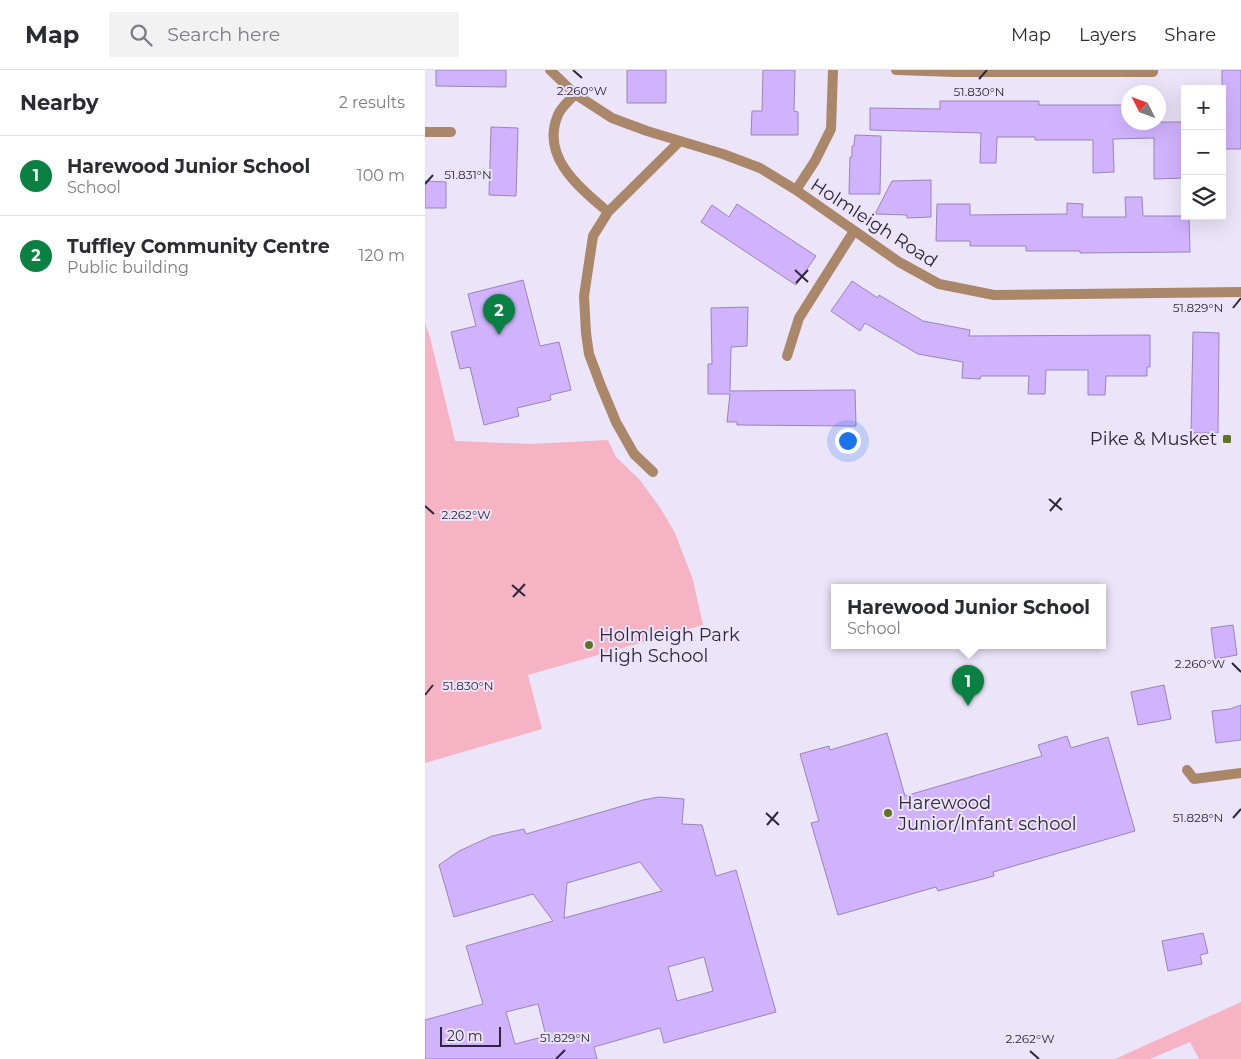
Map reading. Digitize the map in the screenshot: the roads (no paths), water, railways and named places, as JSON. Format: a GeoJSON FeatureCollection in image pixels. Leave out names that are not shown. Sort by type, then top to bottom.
{"type":"FeatureCollection","features":[{"type":"Feature","properties":{"kind":"street","name":"Holmleigh Road"},"geometry":{"type":"LineString","coordinates":[[550,70],[575,94],[612,118],[760,168],[796,190],[899,262],[939,284],[994,295],[1241,292]]}},
{"type":"Feature","properties":{"kind":"street"},"geometry":{"type":"LineString","coordinates":[[796,190],[815,161],[831,129],[833,70]]}},
{"type":"Feature","properties":{"kind":"street"},"geometry":{"type":"LineString","coordinates":[[896,70],[955,72],[1153,72],[1153,70]]}},
{"type":"Feature","properties":{"kind":"street"},"geometry":{"type":"LineString","coordinates":[[575,94],[558,114],[554,130],[554,145],[560,164],[570,178],[608,212]]}},
{"type":"Feature","properties":{"kind":"street"},"geometry":{"type":"LineString","coordinates":[[425,132],[451,132]]}},
{"type":"Feature","properties":{"kind":"street"},"geometry":{"type":"LineString","coordinates":[[653,472],[634,454],[616,422],[601,386],[589,354],[584,296],[593,236],[608,212],[680,141]]}},
{"type":"Feature","properties":{"kind":"street"},"geometry":{"type":"LineString","coordinates":[[787,356],[799,318],[853,231]]}},
{"type":"Feature","properties":{"kind":"street"},"geometry":{"type":"LineString","coordinates":[[1187,770],[1194,779],[1241,773]]}},
{"type":"Feature","properties":{"kind":"place","name":"Tuffley Community Centre"},"geometry":{"type":"Point","coordinates":[499,335]}},
{"type":"Feature","properties":{"kind":"place","name":"Pike & Musket"},"geometry":{"type":"Point","coordinates":[1227,439]}},
{"type":"Feature","properties":{"kind":"place","name":"Holmleigh Park High School"},"geometry":{"type":"Point","coordinates":[589,645]}},
{"type":"Feature","properties":{"kind":"place","name":"Harewood Junior School"},"geometry":{"type":"Point","coordinates":[968,706]}},
{"type":"Feature","properties":{"kind":"place","name":"Harewood Junior/Infant school"},"geometry":{"type":"Point","coordinates":[888,813]}}]}
